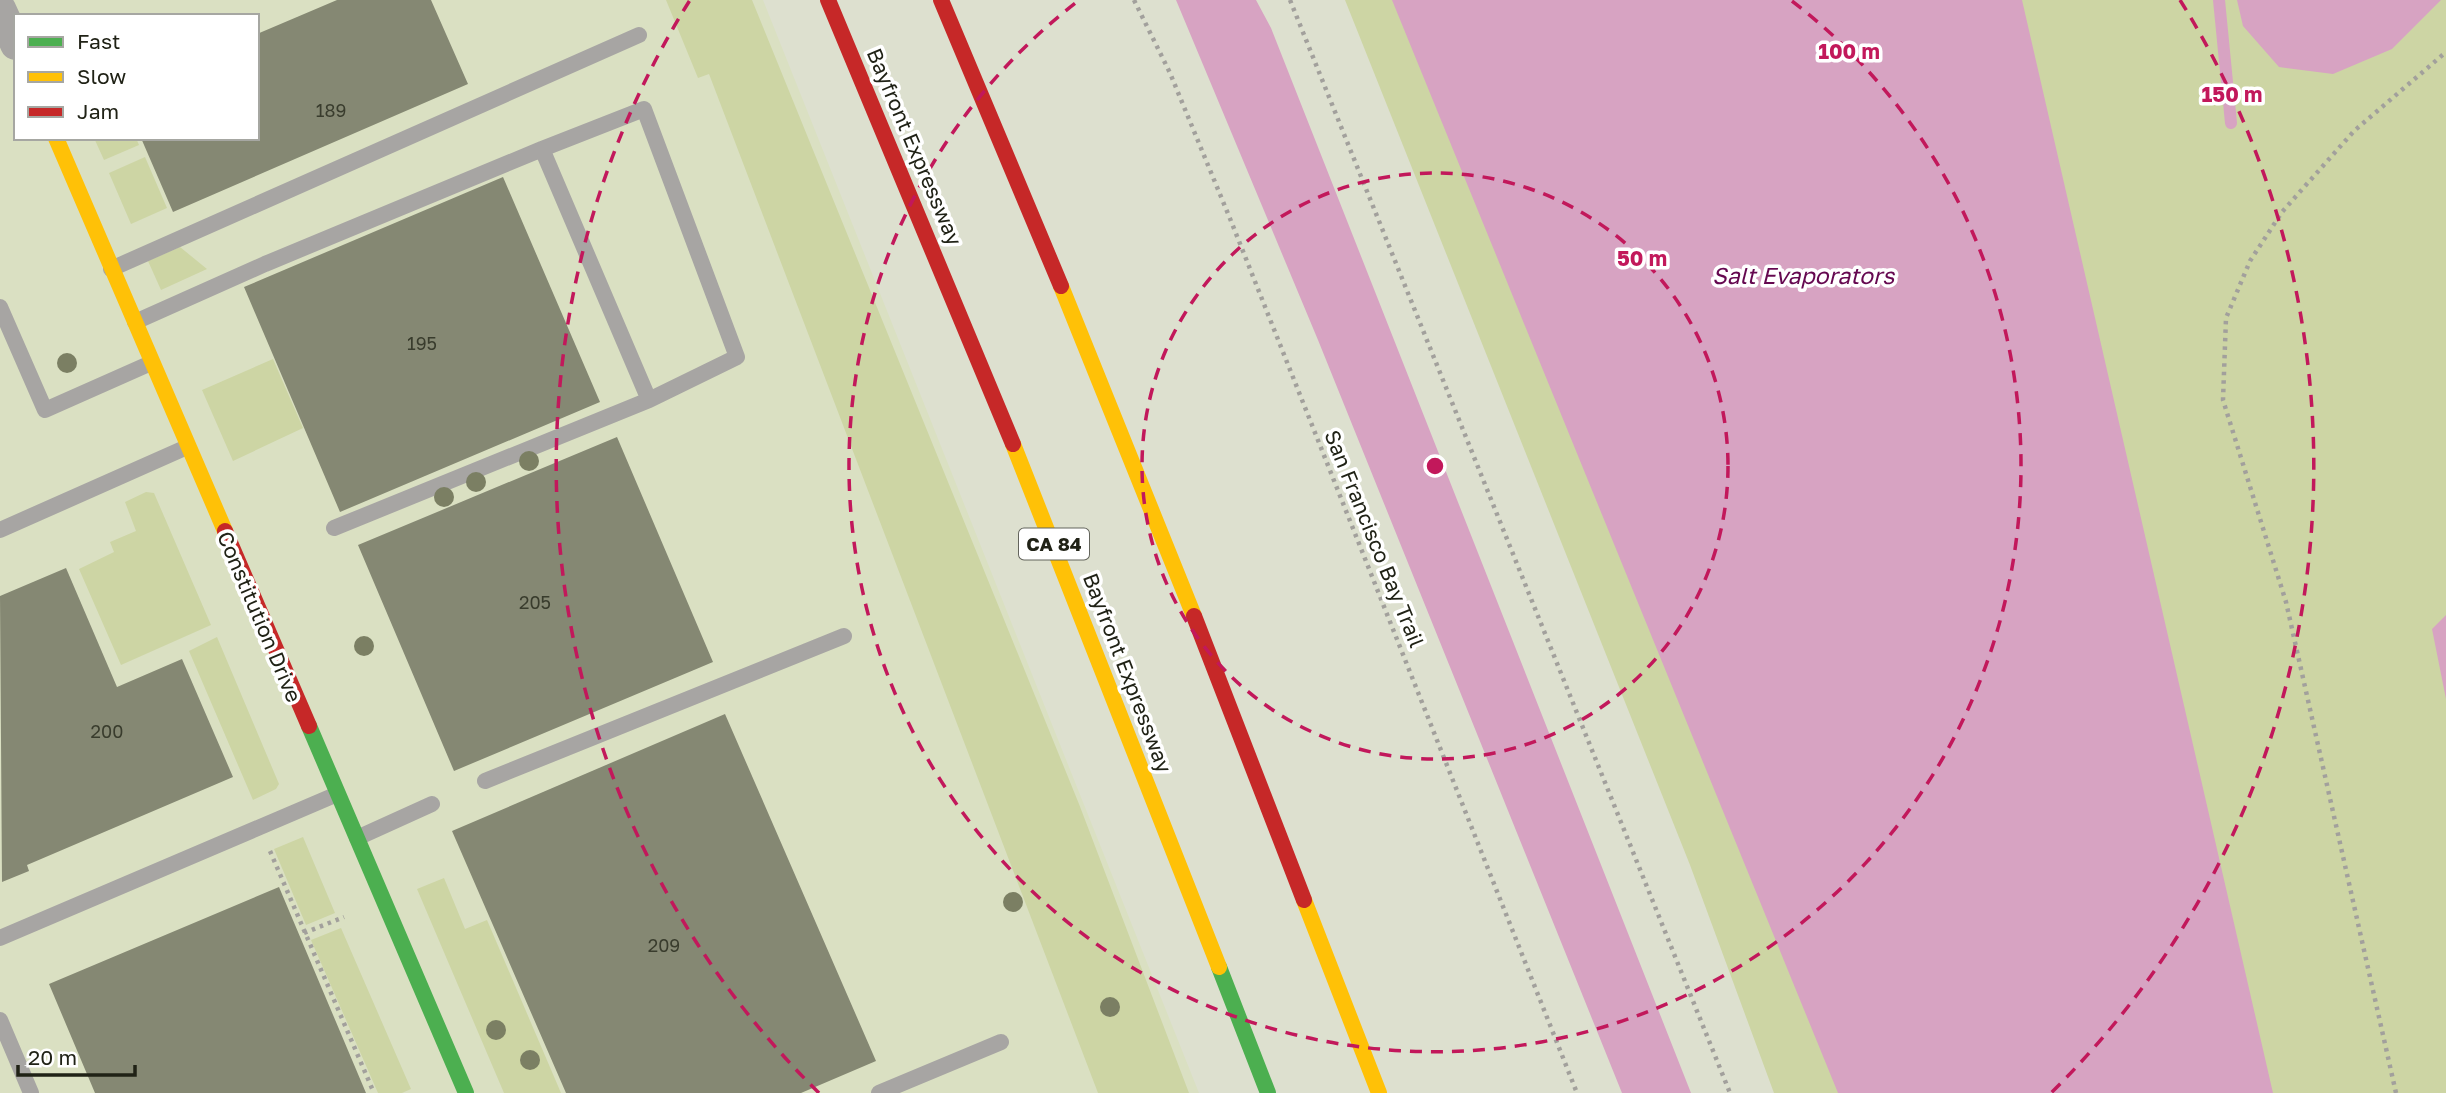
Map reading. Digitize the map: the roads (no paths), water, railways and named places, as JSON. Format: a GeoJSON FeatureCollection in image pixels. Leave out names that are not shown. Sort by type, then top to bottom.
{"type":"FeatureCollection","features":[{"type":"Feature","properties":{"kind":"main road","name":"Bayfront Expressway"},"geometry":{"type":"LineString","coordinates":[[828,0],[913,197],[1061,561],[1268,1093]]}},
{"type":"Feature","properties":{"kind":"main road"},"geometry":{"type":"LineString","coordinates":[[941,0],[1120,426],[1379,1093]]}},
{"type":"Feature","properties":{"kind":"main road","name":"Constitution Drive"},"geometry":{"type":"LineString","coordinates":[[57,140],[335,795],[357,838],[466,1093]]}},
{"type":"Feature","properties":{"kind":"street"},"geometry":{"type":"LineString","coordinates":[[0,9],[14,40]]}},
{"type":"Feature","properties":{"kind":"lane"},"geometry":{"type":"LineString","coordinates":[[111,269],[639,35]]}},
{"type":"Feature","properties":{"kind":"lane"},"geometry":{"type":"LineString","coordinates":[[133,323],[511,159],[643,109],[737,357],[649,400],[334,528]]}},
{"type":"Feature","properties":{"kind":"lane"},"geometry":{"type":"LineString","coordinates":[[542,149],[649,400]]}},
{"type":"Feature","properties":{"kind":"lane"},"geometry":{"type":"LineString","coordinates":[[0,307],[45,410],[151,363]]}},
{"type":"Feature","properties":{"kind":"lane"},"geometry":{"type":"LineString","coordinates":[[0,530],[187,447]]}},
{"type":"Feature","properties":{"kind":"lane"},"geometry":{"type":"LineString","coordinates":[[485,781],[844,636]]}},
{"type":"Feature","properties":{"kind":"lane"},"geometry":{"type":"LineString","coordinates":[[0,938],[335,795]]}},
{"type":"Feature","properties":{"kind":"lane"},"geometry":{"type":"LineString","coordinates":[[357,838],[432,804]]}},
{"type":"Feature","properties":{"kind":"lane"},"geometry":{"type":"LineString","coordinates":[[0,1020],[30,1093]]}},
{"type":"Feature","properties":{"kind":"lane"},"geometry":{"type":"LineString","coordinates":[[879,1093],[1001,1042]]}},
{"type":"Feature","properties":{"kind":"water"},"geometry":{"type":"Polygon","coordinates":[[[1176,0],[1256,0],[1271,28],[1691,1093],[1622,1093],[1318,340],[1176,0]]]}},
{"type":"Feature","properties":{"kind":"water","name":"Salt Evaporators"},"geometry":{"type":"Polygon","coordinates":[[[1392,0],[2022,0],[2273,1093],[1838,1093],[1392,0]]]}},
{"type":"Feature","properties":{"kind":"water"},"geometry":{"type":"Polygon","coordinates":[[[2237,0],[2441,0],[2392,49],[2333,74],[2279,67],[2243,26],[2237,0]]]}},
{"type":"Feature","properties":{"kind":"water"},"geometry":{"type":"Polygon","coordinates":[[[2446,615],[2446,699],[2432,629],[2446,615]]]}},
{"type":"Feature","properties":{"kind":"waterway"},"geometry":{"type":"LineString","coordinates":[[2219,0],[2231,123]]}}]}
